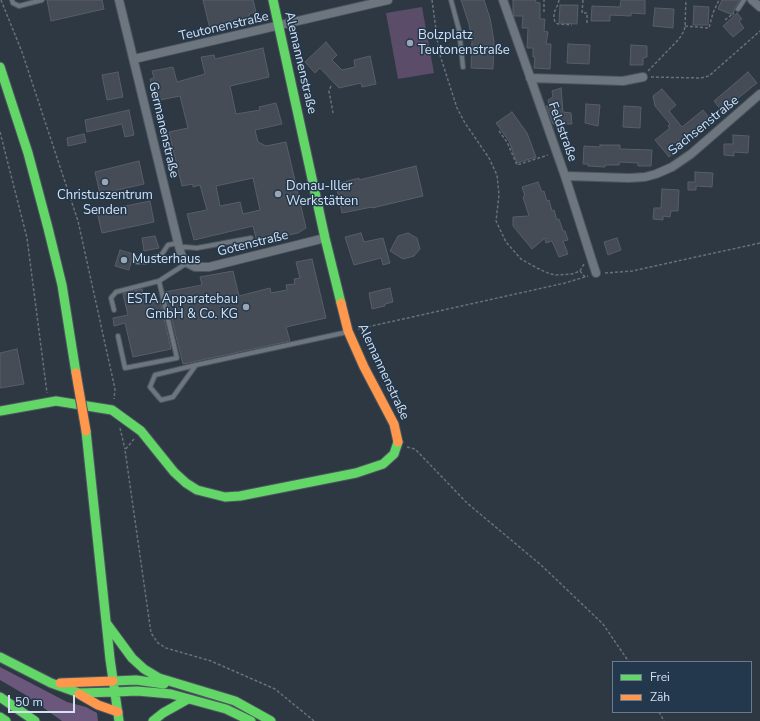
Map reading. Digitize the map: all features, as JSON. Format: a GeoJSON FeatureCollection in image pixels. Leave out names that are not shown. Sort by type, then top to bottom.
{"type":"FeatureCollection","features":[{"type":"Feature","properties":{"kind":"main road","name":"Alemannenstraße"},"geometry":{"type":"LineString","coordinates":[[273,0],[348,331],[394,424],[398,443]]}},
{"type":"Feature","properties":{"kind":"main road"},"geometry":{"type":"LineString","coordinates":[[0,67],[28,153],[62,285],[86,431],[114,692],[119,716]]}},
{"type":"Feature","properties":{"kind":"main road"},"geometry":{"type":"LineString","coordinates":[[0,411],[56,401],[105,408],[119,414],[141,431],[174,472],[186,483],[197,490],[225,496],[240,496],[356,473],[383,464],[394,454],[398,443]]}},
{"type":"Feature","properties":{"kind":"main road"},"geometry":{"type":"LineString","coordinates":[[107,624],[132,658],[144,669],[159,678],[235,701],[271,721]]}},
{"type":"Feature","properties":{"kind":"main road"},"geometry":{"type":"LineString","coordinates":[[0,657],[51,683],[79,693],[119,716]]}},
{"type":"Feature","properties":{"kind":"main road"},"geometry":{"type":"LineString","coordinates":[[51,683],[136,680],[182,686]]}},
{"type":"Feature","properties":{"kind":"main road"},"geometry":{"type":"LineString","coordinates":[[79,693],[137,691],[171,694],[226,709],[251,721]]}},
{"type":"Feature","properties":{"kind":"main road"},"geometry":{"type":"LineString","coordinates":[[0,697],[35,721]]}},
{"type":"Feature","properties":{"kind":"main road"},"geometry":{"type":"LineString","coordinates":[[153,721],[162,713],[188,699]]}},
{"type":"Feature","properties":{"kind":"main road"},"geometry":{"type":"LineString","coordinates":[[0,717],[6,721]]}},
{"type":"Feature","properties":{"kind":"street","name":"Germanenstraße"},"geometry":{"type":"LineString","coordinates":[[119,0],[178,245],[182,257],[187,263]]}},
{"type":"Feature","properties":{"kind":"street","name":"Teutonenstraße"},"geometry":{"type":"LineString","coordinates":[[134,59],[388,0]]}},
{"type":"Feature","properties":{"kind":"street","name":"Feldstraße"},"geometry":{"type":"LineString","coordinates":[[503,0],[565,176],[596,273]]}},
{"type":"Feature","properties":{"kind":"street"},"geometry":{"type":"LineString","coordinates":[[752,0],[760,7]]}},
{"type":"Feature","properties":{"kind":"street"},"geometry":{"type":"LineString","coordinates":[[530,78],[623,81],[643,77]]}},
{"type":"Feature","properties":{"kind":"street","name":"Sachsenstraße"},"geometry":{"type":"LineString","coordinates":[[565,176],[629,178],[645,177],[656,174],[672,167],[691,154],[760,94]]}},
{"type":"Feature","properties":{"kind":"street","name":"Gotenstraße"},"geometry":{"type":"LineString","coordinates":[[187,263],[195,267],[209,267],[326,238]]}},
{"type":"Feature","properties":{"kind":"lane"},"geometry":{"type":"LineString","coordinates":[[12,0],[13,3],[18,6],[42,0]]}},
{"type":"Feature","properties":{"kind":"lane"},"geometry":{"type":"LineString","coordinates":[[451,0],[459,30],[463,68]]}},
{"type":"Feature","properties":{"kind":"lane"},"geometry":{"type":"LineString","coordinates":[[738,9],[744,0]]}},
{"type":"Feature","properties":{"kind":"lane"},"geometry":{"type":"LineString","coordinates":[[137,262],[146,262],[162,254],[168,245],[197,248],[251,238]]}},
{"type":"Feature","properties":{"kind":"lane"},"geometry":{"type":"LineString","coordinates":[[114,310],[111,298],[116,292],[159,281],[187,263]]}},
{"type":"Feature","properties":{"kind":"lane"},"geometry":{"type":"LineString","coordinates":[[118,336],[125,368],[177,358],[159,281]]}},
{"type":"Feature","properties":{"kind":"lane"},"geometry":{"type":"LineString","coordinates":[[196,365],[173,397],[161,400],[150,387],[155,375],[196,365],[343,333],[348,331]]}},
{"type":"Feature","properties":{"kind":"path"},"geometry":{"type":"LineString","coordinates":[[0,0],[22,52],[78,221],[115,389],[114,402]]}},
{"type":"Feature","properties":{"kind":"path"},"geometry":{"type":"LineString","coordinates":[[432,0],[439,52],[457,108],[465,123],[489,158],[497,175],[499,195],[496,221],[506,242],[521,259],[550,274],[564,275],[580,271],[584,266],[584,252],[588,250]]}},
{"type":"Feature","properties":{"kind":"path"},"geometry":{"type":"LineString","coordinates":[[544,0],[544,12]]}},
{"type":"Feature","properties":{"kind":"path"},"geometry":{"type":"LineString","coordinates":[[559,0],[554,13],[555,22],[558,24],[572,25]]}},
{"type":"Feature","properties":{"kind":"path"},"geometry":{"type":"LineString","coordinates":[[583,0],[582,13],[587,14],[587,24]]}},
{"type":"Feature","properties":{"kind":"path"},"geometry":{"type":"LineString","coordinates":[[643,77],[679,39],[685,26],[686,0]]}},
{"type":"Feature","properties":{"kind":"path"},"geometry":{"type":"LineString","coordinates":[[685,26],[709,28],[713,13],[719,0]]}},
{"type":"Feature","properties":{"kind":"path"},"geometry":{"type":"LineString","coordinates":[[725,20],[738,9]]}},
{"type":"Feature","properties":{"kind":"path"},"geometry":{"type":"LineString","coordinates":[[643,77],[701,78],[709,76],[760,31]]}},
{"type":"Feature","properties":{"kind":"path"},"geometry":{"type":"LineString","coordinates":[[331,86],[329,91],[333,113]]}},
{"type":"Feature","properties":{"kind":"path"},"geometry":{"type":"LineString","coordinates":[[499,131],[507,142],[517,165],[557,153]]}},
{"type":"Feature","properties":{"kind":"path"},"geometry":{"type":"LineString","coordinates":[[0,132],[27,238],[47,393]]}},
{"type":"Feature","properties":{"kind":"path"},"geometry":{"type":"LineString","coordinates":[[348,331],[586,277],[596,273],[632,271],[760,243]]}},
{"type":"Feature","properties":{"kind":"path"},"geometry":{"type":"LineString","coordinates":[[580,271],[586,277]]}},
{"type":"Feature","properties":{"kind":"path"},"geometry":{"type":"LineString","coordinates":[[119,414],[151,633],[158,643],[166,648],[211,661],[275,689],[314,721]]}},
{"type":"Feature","properties":{"kind":"path"},"geometry":{"type":"LineString","coordinates":[[125,450],[141,431]]}},
{"type":"Feature","properties":{"kind":"path"},"geometry":{"type":"LineString","coordinates":[[398,443],[415,450],[467,503],[541,565],[603,624],[628,661]]}},
{"type":"Feature","properties":{"kind":"shaded area","name":"Bolzplatz Teutonenstraße"},"geometry":{"type":"Polygon","coordinates":[[[422,7],[434,73],[398,79],[386,13],[422,7]]]}},
{"type":"Feature","properties":{"kind":"shaded area"},"geometry":{"type":"Polygon","coordinates":[[[0,667],[67,702],[86,707],[97,713],[98,721],[62,721],[24,694],[0,680],[0,667]]]}},
{"type":"Feature","properties":{"kind":"building"},"geometry":{"type":"Polygon","coordinates":[[[47,0],[102,0],[104,9],[51,21],[47,0]]]}},
{"type":"Feature","properties":{"kind":"building"},"geometry":{"type":"Polygon","coordinates":[[[203,0],[253,0],[256,12],[249,14],[250,20],[210,29],[203,0]]]}},
{"type":"Feature","properties":{"kind":"building"},"geometry":{"type":"Polygon","coordinates":[[[461,0],[484,0],[490,18],[494,41],[493,69],[471,68],[472,40],[469,24],[461,0]]]}},
{"type":"Feature","properties":{"kind":"building"},"geometry":{"type":"Polygon","coordinates":[[[513,0],[536,0],[535,2],[540,3],[540,19],[545,19],[544,31],[548,32],[546,44],[551,44],[550,69],[534,68],[535,57],[533,57],[533,48],[527,48],[528,28],[522,28],[523,16],[514,16],[513,0]]]}},
{"type":"Feature","properties":{"kind":"building"},"geometry":{"type":"Polygon","coordinates":[[[621,0],[645,0],[645,14],[631,13],[631,16],[610,15],[610,21],[591,21],[592,6],[620,7],[621,0]]]}},
{"type":"Feature","properties":{"kind":"building"},"geometry":{"type":"Polygon","coordinates":[[[722,0],[740,0],[735,7],[733,15],[718,9],[722,0]]]}},
{"type":"Feature","properties":{"kind":"building"},"geometry":{"type":"Polygon","coordinates":[[[560,5],[578,5],[577,24],[559,23],[560,5]]]}},
{"type":"Feature","properties":{"kind":"building"},"geometry":{"type":"Polygon","coordinates":[[[694,6],[709,7],[708,25],[693,25],[694,6]]]}},
{"type":"Feature","properties":{"kind":"building"},"geometry":{"type":"Polygon","coordinates":[[[655,8],[674,9],[673,28],[653,26],[655,8]]]}},
{"type":"Feature","properties":{"kind":"building"},"geometry":{"type":"Polygon","coordinates":[[[737,13],[742,19],[739,21],[744,28],[733,37],[723,26],[737,13]]]}},
{"type":"Feature","properties":{"kind":"building"},"geometry":{"type":"Polygon","coordinates":[[[326,42],[337,55],[332,60],[342,70],[355,67],[354,60],[370,56],[376,84],[362,87],[361,83],[339,88],[320,68],[315,73],[305,62],[326,42]]]}},
{"type":"Feature","properties":{"kind":"building"},"geometry":{"type":"Polygon","coordinates":[[[568,44],[590,45],[589,64],[567,63],[568,44]]]}},
{"type":"Feature","properties":{"kind":"building"},"geometry":{"type":"Polygon","coordinates":[[[631,45],[647,46],[647,57],[643,58],[643,65],[630,65],[631,45]]]}},
{"type":"Feature","properties":{"kind":"building"},"geometry":{"type":"Polygon","coordinates":[[[263,48],[269,77],[230,86],[236,114],[260,110],[259,107],[276,103],[282,124],[255,130],[258,142],[266,146],[286,142],[306,228],[298,233],[257,242],[253,226],[194,240],[187,214],[207,210],[200,185],[193,187],[193,184],[182,186],[169,132],[188,128],[180,96],[160,100],[156,86],[152,87],[150,79],[154,78],[152,71],[173,67],[177,82],[205,74],[201,57],[214,55],[215,59],[263,48]],[[253,178],[216,186],[220,206],[240,202],[243,214],[260,210],[253,178]]]}},
{"type":"Feature","properties":{"kind":"building"},"geometry":{"type":"Polygon","coordinates":[[[118,72],[123,97],[107,100],[102,75],[118,72]]]}},
{"type":"Feature","properties":{"kind":"building"},"geometry":{"type":"Polygon","coordinates":[[[748,72],[757,83],[722,111],[714,101],[748,72]]]}},
{"type":"Feature","properties":{"kind":"building"},"geometry":{"type":"Polygon","coordinates":[[[561,88],[563,112],[571,113],[572,124],[553,124],[546,106],[549,106],[548,100],[553,97],[552,91],[561,88]]]}},
{"type":"Feature","properties":{"kind":"building"},"geometry":{"type":"Polygon","coordinates":[[[662,89],[676,105],[669,111],[682,127],[703,110],[711,120],[679,145],[681,147],[669,157],[655,140],[670,128],[668,126],[670,124],[655,106],[653,96],[662,89]]]}},
{"type":"Feature","properties":{"kind":"building"},"geometry":{"type":"Polygon","coordinates":[[[586,104],[600,105],[598,126],[585,123],[586,104]]]}},
{"type":"Feature","properties":{"kind":"building"},"geometry":{"type":"Polygon","coordinates":[[[624,106],[641,107],[640,128],[623,127],[624,106]]]}},
{"type":"Feature","properties":{"kind":"building"},"geometry":{"type":"Polygon","coordinates":[[[129,110],[134,135],[125,137],[122,124],[87,132],[85,120],[129,110]]]}},
{"type":"Feature","properties":{"kind":"building"},"geometry":{"type":"Polygon","coordinates":[[[512,112],[527,133],[536,157],[517,163],[509,141],[496,123],[512,112]]]}},
{"type":"Feature","properties":{"kind":"building"},"geometry":{"type":"Polygon","coordinates":[[[84,134],[86,142],[68,146],[67,138],[84,134]]]}},
{"type":"Feature","properties":{"kind":"building"},"geometry":{"type":"Polygon","coordinates":[[[733,135],[749,136],[748,153],[734,152],[734,156],[724,155],[724,144],[733,144],[733,135]]]}},
{"type":"Feature","properties":{"kind":"building"},"geometry":{"type":"Polygon","coordinates":[[[600,145],[620,145],[620,149],[652,150],[651,166],[638,166],[638,163],[620,162],[619,165],[605,165],[605,167],[588,166],[588,164],[583,164],[584,146],[600,147],[600,145]]]}},
{"type":"Feature","properties":{"kind":"building"},"geometry":{"type":"Polygon","coordinates":[[[139,161],[144,184],[100,194],[95,172],[139,161]]]}},
{"type":"Feature","properties":{"kind":"building"},"geometry":{"type":"Polygon","coordinates":[[[416,166],[423,196],[372,208],[342,213],[336,184],[416,166]]]}},
{"type":"Feature","properties":{"kind":"building"},"geometry":{"type":"Polygon","coordinates":[[[695,172],[713,173],[712,187],[696,186],[696,190],[688,190],[688,182],[695,182],[695,172]]]}},
{"type":"Feature","properties":{"kind":"building"},"geometry":{"type":"Polygon","coordinates":[[[538,182],[542,192],[544,191],[547,201],[549,200],[552,211],[554,210],[557,220],[559,219],[563,231],[565,231],[568,240],[563,241],[568,254],[559,257],[552,241],[546,243],[545,238],[532,249],[513,226],[513,217],[529,216],[523,197],[525,196],[522,187],[538,182]]]}},
{"type":"Feature","properties":{"kind":"building"},"geometry":{"type":"Polygon","coordinates":[[[662,189],[679,190],[678,211],[671,211],[670,217],[663,216],[663,220],[653,219],[654,208],[661,208],[662,189]]]}},
{"type":"Feature","properties":{"kind":"building"},"geometry":{"type":"Polygon","coordinates":[[[150,201],[154,222],[102,233],[97,212],[150,201]]]}},
{"type":"Feature","properties":{"kind":"building"},"geometry":{"type":"Polygon","coordinates":[[[361,233],[364,242],[383,238],[390,263],[383,265],[381,258],[354,265],[345,237],[361,233]]]}},
{"type":"Feature","properties":{"kind":"building"},"geometry":{"type":"Polygon","coordinates":[[[408,233],[417,238],[420,249],[414,256],[403,259],[390,251],[398,236],[408,233]]]}},
{"type":"Feature","properties":{"kind":"building"},"geometry":{"type":"Polygon","coordinates":[[[155,236],[159,248],[144,251],[142,238],[155,236]]]}},
{"type":"Feature","properties":{"kind":"building"},"geometry":{"type":"Polygon","coordinates":[[[617,238],[621,250],[608,255],[604,242],[617,238]]]}},
{"type":"Feature","properties":{"kind":"building","name":"Musterhaus"},"geometry":{"type":"Polygon","coordinates":[[[120,250],[133,254],[129,270],[115,266],[120,250]]]}},
{"type":"Feature","properties":{"kind":"building","name":"ESTA Apparatebau GmbH & Co. KG"},"geometry":{"type":"Polygon","coordinates":[[[312,259],[326,318],[286,327],[290,341],[183,364],[165,292],[202,285],[200,277],[233,271],[239,296],[270,288],[271,293],[287,290],[286,285],[295,284],[294,279],[300,278],[296,262],[312,259]]]}},
{"type":"Feature","properties":{"kind":"building"},"geometry":{"type":"Polygon","coordinates":[[[390,288],[393,302],[385,304],[385,306],[372,309],[369,293],[390,288]]]}},
{"type":"Feature","properties":{"kind":"building"},"geometry":{"type":"Polygon","coordinates":[[[142,289],[146,304],[160,301],[171,349],[133,357],[125,323],[114,326],[113,318],[128,315],[123,294],[142,289]]]}},
{"type":"Feature","properties":{"kind":"building"},"geometry":{"type":"Polygon","coordinates":[[[17,349],[24,384],[0,388],[0,353],[17,349]]]}},
{"type":"Feature","properties":{"kind":"traffic: fast"},"geometry":{"type":"LineString","coordinates":[[273,0],[325,238],[341,303]]}},
{"type":"Feature","properties":{"kind":"traffic: fast"},"geometry":{"type":"LineString","coordinates":[[0,67],[28,153],[48,228],[62,285],[76,373]]}},
{"type":"Feature","properties":{"kind":"traffic: fast"},"geometry":{"type":"LineString","coordinates":[[0,411],[56,401],[112,410],[141,431],[174,472],[186,483],[197,490],[225,497],[240,496],[356,473],[383,464],[394,454],[398,442]]}},
{"type":"Feature","properties":{"kind":"traffic: fast"},"geometry":{"type":"LineString","coordinates":[[86,431],[110,659],[119,721]]}},
{"type":"Feature","properties":{"kind":"traffic: fast"},"geometry":{"type":"LineString","coordinates":[[107,624],[132,658],[144,669],[159,678],[235,701],[271,721]]}},
{"type":"Feature","properties":{"kind":"traffic: fast"},"geometry":{"type":"LineString","coordinates":[[0,657],[51,683],[79,693],[115,692]]}},
{"type":"Feature","properties":{"kind":"traffic: fast"},"geometry":{"type":"LineString","coordinates":[[113,681],[136,680],[164,684]]}},
{"type":"Feature","properties":{"kind":"traffic: fast"},"geometry":{"type":"LineString","coordinates":[[115,692],[137,691],[171,694],[226,709],[251,721]]}},
{"type":"Feature","properties":{"kind":"traffic: fast"},"geometry":{"type":"LineString","coordinates":[[0,697],[35,721]]}},
{"type":"Feature","properties":{"kind":"traffic: fast"},"geometry":{"type":"LineString","coordinates":[[153,721],[163,713],[188,699]]}},
{"type":"Feature","properties":{"kind":"traffic: fast"},"geometry":{"type":"LineString","coordinates":[[0,717],[6,721]]}},
{"type":"Feature","properties":{"kind":"traffic: slow"},"geometry":{"type":"LineString","coordinates":[[341,303],[348,331],[364,367],[394,424],[398,442]]}},
{"type":"Feature","properties":{"kind":"traffic: slow"},"geometry":{"type":"LineString","coordinates":[[76,373],[86,431]]}},
{"type":"Feature","properties":{"kind":"traffic: slow"},"geometry":{"type":"LineString","coordinates":[[60,683],[113,681]]}},
{"type":"Feature","properties":{"kind":"traffic: slow"},"geometry":{"type":"LineString","coordinates":[[79,694],[98,705],[118,712]]}},
{"type":"Feature","properties":{"kind":"place","name":"Bolzplatz Teutonenstraße"},"geometry":{"type":"Point","coordinates":[410,43]}},
{"type":"Feature","properties":{"kind":"place","name":"Christuszentrum Senden"},"geometry":{"type":"Point","coordinates":[105,182]}},
{"type":"Feature","properties":{"kind":"place","name":"Donau-Iller Werkstätten"},"geometry":{"type":"Point","coordinates":[278,194]}},
{"type":"Feature","properties":{"kind":"place","name":"Musterhaus"},"geometry":{"type":"Point","coordinates":[124,260]}},
{"type":"Feature","properties":{"kind":"place","name":"ESTA Apparatebau GmbH & Co. KG"},"geometry":{"type":"Point","coordinates":[246,307]}}]}
